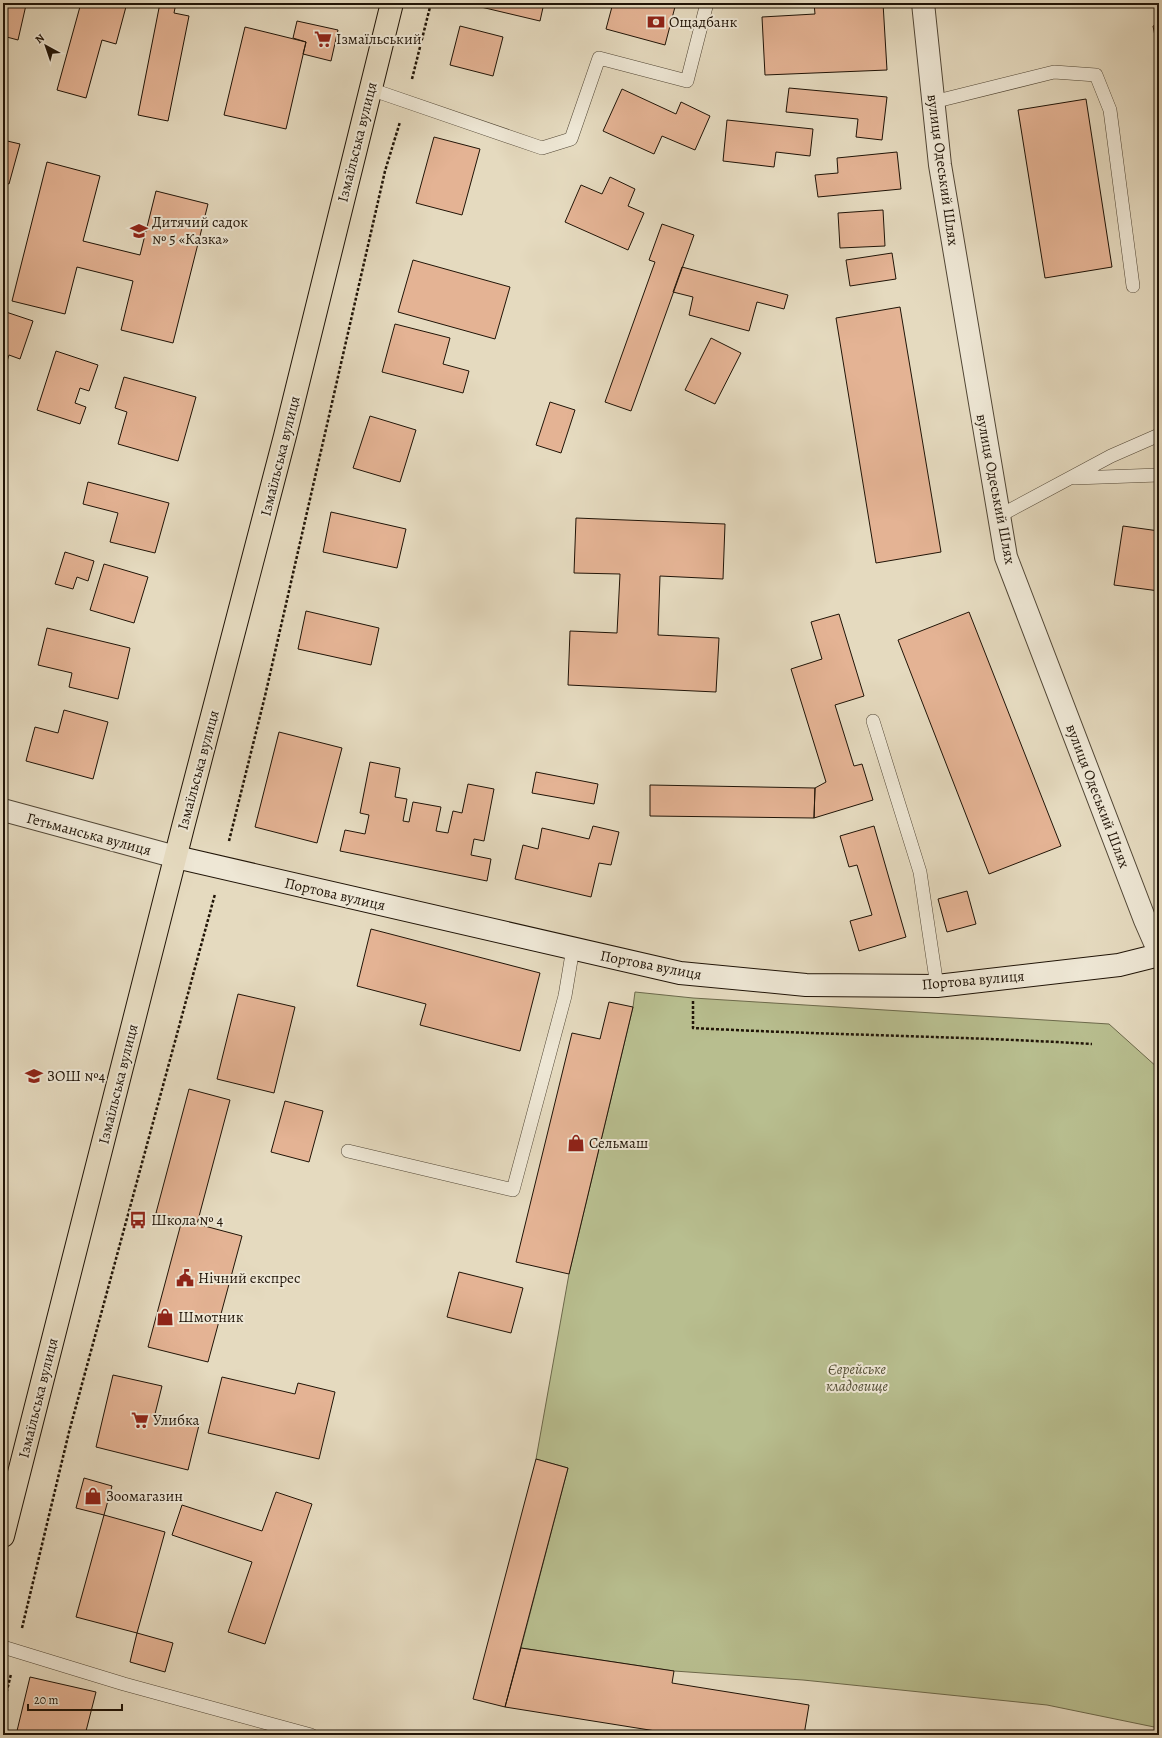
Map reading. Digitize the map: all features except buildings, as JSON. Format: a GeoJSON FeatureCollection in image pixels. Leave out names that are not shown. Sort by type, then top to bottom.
{"type":"FeatureCollection","features":[{"type":"Feature","properties":{"kind":"main road","name":"Ізмаїльська вулиця"},"geometry":{"type":"LineString","coordinates":[[3,1536],[285,436],[392,3]]}},
{"type":"Feature","properties":{"kind":"street","name":"вулиця Одеський Шлях"},"geometry":{"type":"LineString","coordinates":[[923,3],[940,165],[1006,557],[1159,953]]}},
{"type":"Feature","properties":{"kind":"street","name":"Гетьманська вулиця"},"geometry":{"type":"LineString","coordinates":[[3,810],[176,857]]}},
{"type":"Feature","properties":{"kind":"street","name":"Портова вулиця"},"geometry":{"type":"LineString","coordinates":[[176,857],[680,973],[806,985],[937,986],[1119,965],[1159,953]]}},
{"type":"Feature","properties":{"kind":"lane"},"geometry":{"type":"LineString","coordinates":[[370,89],[542,148],[570,139],[600,58],[687,81],[707,3]]}},
{"type":"Feature","properties":{"kind":"lane"},"geometry":{"type":"LineString","coordinates":[[933,102],[1054,72],[1096,75],[1110,110],[1133,286]]}},
{"type":"Feature","properties":{"kind":"lane"},"geometry":{"type":"LineString","coordinates":[[999,516],[1111,456],[1159,435]]}},
{"type":"Feature","properties":{"kind":"lane"},"geometry":{"type":"LineString","coordinates":[[1070,478],[1159,475]]}},
{"type":"Feature","properties":{"kind":"lane"},"geometry":{"type":"LineString","coordinates":[[873,721],[920,872],[937,986]]}},
{"type":"Feature","properties":{"kind":"lane"},"geometry":{"type":"LineString","coordinates":[[348,1151],[513,1190],[565,996],[573,948]]}},
{"type":"Feature","properties":{"kind":"lane"},"geometry":{"type":"LineString","coordinates":[[3,1646],[124,1684],[311,1735]]}},
{"type":"Feature","properties":{"kind":"path"},"geometry":{"type":"LineString","coordinates":[[695,974],[693,1028],[814,1034],[979,1037],[1092,1044]]}},
{"type":"Feature","properties":{"kind":"green space","name":"Єврейське кладовище"},"geometry":{"type":"Polygon","coordinates":[[[635,992],[693,998],[1109,1024],[1158,1068],[1159,1728],[1047,1705],[803,1680],[674,1671],[521,1648],[568,1468],[536,1459],[569,1274],[633,1007],[635,992]]]}},
{"type":"Feature","properties":{"kind":"place","name":"Ощадбанк"},"geometry":{"type":"Point","coordinates":[656,22]}},
{"type":"Feature","properties":{"kind":"place","name":"Ізмаїльський"},"geometry":{"type":"Point","coordinates":[323,39]}},
{"type":"Feature","properties":{"kind":"place","name":"Дитячий садок № 5 «Казка»"},"geometry":{"type":"Point","coordinates":[139,231]}},
{"type":"Feature","properties":{"kind":"place","name":"ЗОШ №4"},"geometry":{"type":"Point","coordinates":[34,1076]}},
{"type":"Feature","properties":{"kind":"place","name":"Сельмаш"},"geometry":{"type":"Point","coordinates":[576,1143]}},
{"type":"Feature","properties":{"kind":"place","name":"Школа № 4"},"geometry":{"type":"Point","coordinates":[138,1220]}},
{"type":"Feature","properties":{"kind":"place","name":"Нічний експрес"},"geometry":{"type":"Point","coordinates":[185,1278]}},
{"type":"Feature","properties":{"kind":"place","name":"Шмотник"},"geometry":{"type":"Point","coordinates":[165,1317]}},
{"type":"Feature","properties":{"kind":"place","name":"Улибка"},"geometry":{"type":"Point","coordinates":[140,1420]}},
{"type":"Feature","properties":{"kind":"place","name":"Зоомагазин"},"geometry":{"type":"Point","coordinates":[93,1496]}}]}
